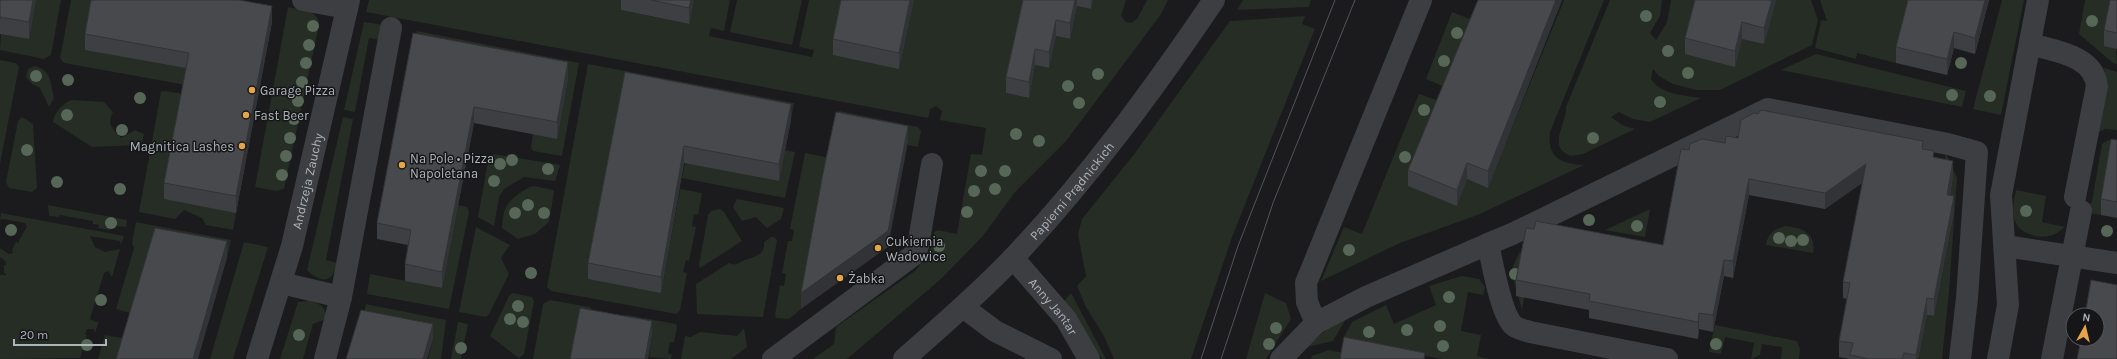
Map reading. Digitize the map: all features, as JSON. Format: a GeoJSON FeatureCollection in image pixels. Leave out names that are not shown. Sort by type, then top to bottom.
{"type":"FeatureCollection","features":[{"type":"Feature","properties":{"kind":"street"},"geometry":{"type":"LineString","coordinates":[[303,0],[348,4]]}},
{"type":"Feature","properties":{"kind":"street","name":"Papierni Prądnickich"},"geometry":{"type":"LineString","coordinates":[[904,359],[963,307],[1013,258],[1100,157],[1184,44],[1214,0]]}},
{"type":"Feature","properties":{"kind":"street"},"geometry":{"type":"LineString","coordinates":[[1316,323],[1306,302],[1306,283],[1421,0]]}},
{"type":"Feature","properties":{"kind":"street"},"geometry":{"type":"LineString","coordinates":[[1998,359],[2008,304],[2001,195],[2038,0]]}},
{"type":"Feature","properties":{"kind":"street","name":"Andrzeja Zauchy"},"geometry":{"type":"LineString","coordinates":[[257,359],[281,283],[301,208],[348,4]]}},
{"type":"Feature","properties":{"kind":"street"},"geometry":{"type":"LineString","coordinates":[[325,359],[341,297],[391,28]]}},
{"type":"Feature","properties":{"kind":"street"},"geometry":{"type":"LineString","coordinates":[[2030,44],[2073,57],[2086,65],[2094,72],[2097,86],[2078,204],[2072,256],[2052,359]]}},
{"type":"Feature","properties":{"kind":"street"},"geometry":{"type":"LineString","coordinates":[[1281,359],[1316,323],[1366,297],[1512,234],[1768,109],[1948,144],[1977,152],[1967,298],[1960,359]]}},
{"type":"Feature","properties":{"kind":"street"},"geometry":{"type":"LineString","coordinates":[[773,359],[915,254],[918,246],[932,164]]}},
{"type":"Feature","properties":{"kind":"street"},"geometry":{"type":"LineString","coordinates":[[1488,244],[1507,318],[1513,325],[1530,332],[1667,359]]}},
{"type":"Feature","properties":{"kind":"street"},"geometry":{"type":"LineString","coordinates":[[2005,246],[2117,263]]}},
{"type":"Feature","properties":{"kind":"street","name":"Anny Jantar"},"geometry":{"type":"LineString","coordinates":[[1013,258],[1066,319],[1089,359]]}},
{"type":"Feature","properties":{"kind":"street"},"geometry":{"type":"LineString","coordinates":[[281,283],[341,297]]}},
{"type":"Feature","properties":{"kind":"street"},"geometry":{"type":"LineString","coordinates":[[963,307],[986,325],[1012,341],[1051,359]]}},
{"type":"Feature","properties":{"kind":"shaded area"},"geometry":{"type":"Polygon","coordinates":[[[36,0],[61,0],[51,55],[44,59],[0,50],[1,34],[29,39],[36,0]]]}},
{"type":"Feature","properties":{"kind":"shaded area"},"geometry":{"type":"Polygon","coordinates":[[[71,0],[94,0],[188,69],[186,85],[64,63],[60,58],[71,0]]]}},
{"type":"Feature","properties":{"kind":"shaded area"},"geometry":{"type":"Polygon","coordinates":[[[369,0],[624,0],[621,10],[688,24],[694,0],[730,0],[724,31],[711,28],[709,36],[812,57],[814,50],[799,47],[809,0],[844,0],[899,69],[914,0],[1027,0],[1006,93],[1029,98],[1035,65],[1049,68],[1056,36],[1070,39],[1077,6],[1091,9],[1093,0],[1126,0],[1121,16],[1126,22],[1131,23],[1137,19],[1147,0],[1168,0],[1161,14],[1066,141],[1015,192],[982,237],[941,279],[847,359],[813,359],[834,344],[836,327],[915,271],[925,259],[930,248],[934,232],[938,230],[957,234],[971,154],[982,155],[986,128],[940,120],[942,111],[936,106],[930,109],[928,118],[366,12],[369,0]]]}},
{"type":"Feature","properties":{"kind":"shaded area"},"geometry":{"type":"Polygon","coordinates":[[[737,0],[802,0],[792,45],[730,32],[737,0]]]}},
{"type":"Feature","properties":{"kind":"shaded area"},"geometry":{"type":"Polygon","coordinates":[[[1243,0],[1311,0],[1309,7],[1237,10],[1243,0]]]}},
{"type":"Feature","properties":{"kind":"shaded area"},"geometry":{"type":"Polygon","coordinates":[[[1564,0],[1604,0],[1550,132],[1551,148],[1553,154],[1557,158],[1569,163],[1584,165],[1480,214],[1400,243],[1321,281],[1344,227],[1362,234],[1419,94],[1442,102],[1457,206],[1467,179],[1488,187],[1564,0]]]}},
{"type":"Feature","properties":{"kind":"shaded area"},"geometry":{"type":"Polygon","coordinates":[[[1610,0],[1662,0],[1660,16],[1650,33],[1656,40],[1667,22],[1671,0],[1699,0],[1735,67],[1742,39],[1776,0],[1811,0],[1818,20],[1812,45],[1720,90],[1696,90],[1673,84],[1659,76],[1653,69],[1651,79],[1661,88],[1680,95],[1701,98],[1650,122],[1633,119],[1619,112],[1611,117],[1622,125],[1635,129],[1583,154],[1571,156],[1564,152],[1560,147],[1559,141],[1566,107],[1610,0]]]}},
{"type":"Feature","properties":{"kind":"shaded area"},"geometry":{"type":"Polygon","coordinates":[[[1820,0],[1912,0],[1896,63],[1857,53],[1856,59],[1815,48],[1821,20],[1827,21],[1820,0]]]}},
{"type":"Feature","properties":{"kind":"shaded area"},"geometry":{"type":"Polygon","coordinates":[[[2002,0],[2024,0],[2001,115],[1973,109],[2002,0]]]}},
{"type":"Feature","properties":{"kind":"shaded area"},"geometry":{"type":"Polygon","coordinates":[[[2085,0],[2113,0],[2117,64],[2113,63],[2079,34],[2085,0]]]}},
{"type":"Feature","properties":{"kind":"shaded area"},"geometry":{"type":"Polygon","coordinates":[[[288,7],[312,13],[316,16],[319,25],[284,189],[276,191],[255,187],[288,7]]]}},
{"type":"Feature","properties":{"kind":"shaded area"},"geometry":{"type":"Polygon","coordinates":[[[1452,12],[1475,21],[1447,88],[1426,79],[1452,12]]]}},
{"type":"Feature","properties":{"kind":"shaded area"},"geometry":{"type":"Polygon","coordinates":[[[1305,16],[1302,24],[1315,29],[1232,237],[1191,359],[1114,359],[1104,336],[1086,307],[1077,286],[1086,276],[1078,234],[1082,219],[1135,153],[1230,21],[1305,16]]]}},
{"type":"Feature","properties":{"kind":"shaded area"},"geometry":{"type":"Polygon","coordinates":[[[364,22],[384,25],[381,40],[369,38],[355,112],[344,110],[364,22]]]}},
{"type":"Feature","properties":{"kind":"shaded area"},"geometry":{"type":"Polygon","coordinates":[[[417,31],[579,63],[562,156],[533,151],[531,147],[533,134],[557,138],[413,49],[417,31]]]}},
{"type":"Feature","properties":{"kind":"shaded area"},"geometry":{"type":"Polygon","coordinates":[[[1816,54],[1966,91],[1962,107],[1781,70],[1816,54]]]}},
{"type":"Feature","properties":{"kind":"shaded area"},"geometry":{"type":"Polygon","coordinates":[[[0,60],[16,63],[19,67],[0,164],[0,60]]]}},
{"type":"Feature","properties":{"kind":"shaded area"},"geometry":{"type":"Polygon","coordinates":[[[588,64],[794,103],[791,120],[625,89],[661,293],[680,189],[702,193],[698,215],[694,214],[692,226],[696,227],[689,261],[686,260],[683,272],[687,273],[680,310],[677,314],[551,291],[547,287],[588,64]]]}},
{"type":"Feature","properties":{"kind":"shaded area"},"geometry":{"type":"Polygon","coordinates":[[[34,66],[44,70],[51,82],[54,98],[49,107],[40,88],[32,84],[26,77],[28,69],[34,66]]]}},
{"type":"Feature","properties":{"kind":"shaded area"},"geometry":{"type":"Polygon","coordinates":[[[2104,68],[2117,72],[2117,130],[2105,129],[2097,133],[2108,85],[2104,68]]]}},
{"type":"Feature","properties":{"kind":"shaded area"},"geometry":{"type":"Polygon","coordinates":[[[164,91],[184,94],[236,213],[233,230],[206,225],[202,218],[184,210],[175,219],[139,212],[161,92],[164,91]]]}},
{"type":"Feature","properties":{"kind":"shaded area"},"geometry":{"type":"Polygon","coordinates":[[[72,100],[104,102],[113,112],[110,120],[111,126],[121,138],[135,130],[144,134],[142,142],[138,145],[92,147],[53,122],[55,115],[60,109],[72,100]]]}},
{"type":"Feature","properties":{"kind":"shaded area"},"geometry":{"type":"Polygon","coordinates":[[[839,111],[918,127],[921,131],[918,147],[908,145],[908,142],[836,128],[839,111]]]}},
{"type":"Feature","properties":{"kind":"shaded area"},"geometry":{"type":"Polygon","coordinates":[[[22,117],[33,124],[37,188],[32,192],[9,188],[6,182],[18,121],[22,117]]]}},
{"type":"Feature","properties":{"kind":"shaded area"},"geometry":{"type":"Polygon","coordinates":[[[343,117],[353,119],[326,260],[337,263],[333,274],[329,278],[322,279],[312,275],[307,270],[343,117]]]}},
{"type":"Feature","properties":{"kind":"shaded area"},"geometry":{"type":"Polygon","coordinates":[[[2108,140],[2117,142],[2111,155],[2101,215],[2085,212],[2092,201],[2102,144],[2108,140]]]}},
{"type":"Feature","properties":{"kind":"shaded area"},"geometry":{"type":"Polygon","coordinates":[[[785,150],[795,152],[785,198],[682,178],[685,163],[779,181],[785,150]]]}},
{"type":"Feature","properties":{"kind":"shaded area"},"geometry":{"type":"Polygon","coordinates":[[[805,153],[830,158],[801,309],[789,319],[776,318],[775,315],[780,285],[784,286],[786,274],[782,273],[788,241],[792,241],[794,230],[790,229],[805,153]]]}},
{"type":"Feature","properties":{"kind":"shaded area"},"geometry":{"type":"Polygon","coordinates":[[[1946,153],[1957,178],[1949,292],[1942,359],[1918,359],[1927,315],[1934,316],[1954,213],[1942,175],[1946,153]]]}},
{"type":"Feature","properties":{"kind":"shaded area"},"geometry":{"type":"Polygon","coordinates":[[[494,154],[560,165],[555,181],[524,177],[504,189],[499,197],[494,226],[478,217],[489,156],[494,154]]]}},
{"type":"Feature","properties":{"kind":"shaded area"},"geometry":{"type":"Polygon","coordinates":[[[534,186],[553,190],[554,192],[549,222],[535,234],[518,239],[502,228],[504,212],[511,200],[530,187],[534,186]]]}},
{"type":"Feature","properties":{"kind":"shaded area"},"geometry":{"type":"Polygon","coordinates":[[[2016,190],[2046,196],[2042,222],[2065,227],[2053,235],[2044,237],[2023,231],[2018,227],[2013,214],[2016,190]]]}},
{"type":"Feature","properties":{"kind":"shaded area"},"geometry":{"type":"Polygon","coordinates":[[[737,199],[784,208],[781,219],[767,228],[756,217],[742,221],[733,207],[737,199]]]}},
{"type":"Feature","properties":{"kind":"shaded area"},"geometry":{"type":"Polygon","coordinates":[[[48,205],[127,220],[126,227],[116,226],[116,228],[111,227],[110,230],[98,228],[99,225],[93,224],[93,221],[60,215],[59,217],[49,216],[48,205]]]}},
{"type":"Feature","properties":{"kind":"shaded area"},"geometry":{"type":"Polygon","coordinates":[[[458,205],[467,207],[469,212],[449,309],[367,294],[370,274],[442,288],[458,205]]]}},
{"type":"Feature","properties":{"kind":"shaded area"},"geometry":{"type":"Polygon","coordinates":[[[720,209],[724,212],[742,241],[700,268],[699,265],[708,215],[711,211],[720,209]]]}},
{"type":"Feature","properties":{"kind":"shaded area"},"geometry":{"type":"Polygon","coordinates":[[[1650,209],[1645,237],[1605,230],[1650,209]]]}},
{"type":"Feature","properties":{"kind":"shaded area"},"geometry":{"type":"Polygon","coordinates":[[[1,213],[124,236],[121,245],[120,241],[90,236],[95,247],[105,252],[120,249],[112,277],[108,271],[104,273],[90,319],[96,322],[99,321],[95,333],[94,329],[87,329],[85,334],[87,335],[80,358],[0,359],[0,275],[7,275],[4,273],[4,265],[6,265],[5,261],[0,257],[0,248],[9,254],[13,253],[12,250],[16,242],[18,243],[27,226],[25,223],[3,219],[0,220],[1,213]]]}},
{"type":"Feature","properties":{"kind":"shaded area"},"geometry":{"type":"Polygon","coordinates":[[[136,222],[231,240],[227,258],[155,244],[134,314],[116,309],[134,248],[132,243],[136,222]]]}},
{"type":"Feature","properties":{"kind":"shaded area"},"geometry":{"type":"Polygon","coordinates":[[[1786,226],[1803,230],[1811,237],[1813,241],[1813,253],[1766,245],[1768,237],[1772,232],[1786,226]]]}},
{"type":"Feature","properties":{"kind":"shaded area"},"geometry":{"type":"Polygon","coordinates":[[[476,227],[510,245],[501,258],[509,274],[489,314],[486,317],[459,312],[476,227]]]}},
{"type":"Feature","properties":{"kind":"shaded area"},"geometry":{"type":"Polygon","coordinates":[[[771,237],[774,237],[777,240],[763,317],[697,314],[696,284],[729,263],[736,264],[760,254],[764,246],[764,242],[771,237]]]}},
{"type":"Feature","properties":{"kind":"shaded area"},"geometry":{"type":"Polygon","coordinates":[[[244,242],[268,247],[233,359],[210,359],[244,242]]]}},
{"type":"Feature","properties":{"kind":"shaded area"},"geometry":{"type":"Polygon","coordinates":[[[1520,251],[1526,273],[1525,295],[1522,310],[1511,271],[1520,251]]]}},
{"type":"Feature","properties":{"kind":"shaded area"},"geometry":{"type":"Polygon","coordinates":[[[1462,276],[1479,279],[1485,287],[1483,295],[1468,292],[1461,331],[1481,335],[1477,356],[1489,359],[1442,359],[1342,340],[1352,322],[1386,305],[1394,324],[1436,305],[1429,286],[1462,276]]]}},
{"type":"Feature","properties":{"kind":"shaded area"},"geometry":{"type":"Polygon","coordinates":[[[513,293],[532,297],[534,301],[524,354],[519,358],[490,336],[509,296],[513,293]]]}},
{"type":"Feature","properties":{"kind":"shaded area"},"geometry":{"type":"Polygon","coordinates":[[[1071,293],[1106,359],[1102,359],[1064,301],[1071,293]]]}},
{"type":"Feature","properties":{"kind":"shaded area"},"geometry":{"type":"Polygon","coordinates":[[[1265,293],[1286,303],[1291,319],[1266,359],[1246,359],[1265,293]]]}},
{"type":"Feature","properties":{"kind":"shaded area"},"geometry":{"type":"Polygon","coordinates":[[[550,300],[589,307],[593,310],[573,359],[533,359],[543,304],[550,300]]]}},
{"type":"Feature","properties":{"kind":"shaded area"},"geometry":{"type":"Polygon","coordinates":[[[310,301],[317,303],[324,309],[326,319],[313,324],[303,359],[280,359],[298,302],[310,301]]]}},
{"type":"Feature","properties":{"kind":"shaded area"},"geometry":{"type":"Polygon","coordinates":[[[366,304],[446,320],[441,359],[428,359],[433,340],[361,326],[366,304]]]}},
{"type":"Feature","properties":{"kind":"shaded area"},"geometry":{"type":"Polygon","coordinates":[[[626,315],[676,324],[677,327],[674,342],[670,342],[668,353],[672,355],[671,359],[649,357],[652,337],[621,332],[624,316],[626,315]]]}},
{"type":"Feature","properties":{"kind":"shaded area"},"geometry":{"type":"Polygon","coordinates":[[[1347,317],[1333,341],[1306,347],[1332,325],[1347,317]]]}},
{"type":"Feature","properties":{"kind":"shaded area"},"geometry":{"type":"Polygon","coordinates":[[[458,322],[468,324],[461,359],[451,359],[458,322]]]}},
{"type":"Feature","properties":{"kind":"shaded area"},"geometry":{"type":"Polygon","coordinates":[[[1715,325],[1797,341],[1800,349],[1799,359],[1781,359],[1782,347],[1762,344],[1760,355],[1751,359],[1754,343],[1725,337],[1721,354],[1709,352],[1715,325]]]}},
{"type":"Feature","properties":{"kind":"shaded area"},"geometry":{"type":"Polygon","coordinates":[[[744,328],[747,347],[731,359],[681,359],[685,336],[691,337],[700,332],[737,336],[744,328]]]}},
{"type":"Feature","properties":{"kind":"shaded area"},"geometry":{"type":"Polygon","coordinates":[[[105,335],[127,339],[121,359],[98,359],[105,335]]]}},
{"type":"Feature","properties":{"kind":"shaded area"},"geometry":{"type":"Polygon","coordinates":[[[1329,350],[1344,353],[1343,359],[1311,359],[1312,356],[1329,350]]]}},
{"type":"Feature","properties":{"kind":"building"},"geometry":{"type":"Polygon","coordinates":[[[0,0],[33,0],[29,22],[0,17],[0,0]]]}},
{"type":"Feature","properties":{"kind":"building"},"geometry":{"type":"Polygon","coordinates":[[[91,0],[239,0],[272,6],[236,196],[164,183],[189,53],[85,34],[91,0]]]}},
{"type":"Feature","properties":{"kind":"building"},"geometry":{"type":"Polygon","coordinates":[[[651,0],[691,0],[689,8],[651,0]]]}},
{"type":"Feature","properties":{"kind":"building"},"geometry":{"type":"Polygon","coordinates":[[[841,0],[910,0],[899,53],[833,39],[841,0]]]}},
{"type":"Feature","properties":{"kind":"building"},"geometry":{"type":"Polygon","coordinates":[[[1023,0],[1075,0],[1070,23],[1056,20],[1049,52],[1035,49],[1029,82],[1006,77],[1023,0]]]}},
{"type":"Feature","properties":{"kind":"building"},"geometry":{"type":"Polygon","coordinates":[[[1478,0],[1556,0],[1488,171],[1467,163],[1457,190],[1408,170],[1478,0]]]}},
{"type":"Feature","properties":{"kind":"building"},"geometry":{"type":"Polygon","coordinates":[[[1695,0],[1772,0],[1764,28],[1742,22],[1735,51],[1685,38],[1695,0]]]}},
{"type":"Feature","properties":{"kind":"building"},"geometry":{"type":"Polygon","coordinates":[[[1908,0],[1985,0],[1975,38],[1954,32],[1947,59],[1896,47],[1908,0]]]}},
{"type":"Feature","properties":{"kind":"building"},"geometry":{"type":"Polygon","coordinates":[[[2110,0],[2117,0],[2117,33],[2104,30],[2110,0]]]}},
{"type":"Feature","properties":{"kind":"building"},"geometry":{"type":"Polygon","coordinates":[[[413,33],[568,62],[557,122],[474,107],[442,272],[405,264],[411,230],[377,223],[413,33]]]}},
{"type":"Feature","properties":{"kind":"building"},"geometry":{"type":"Polygon","coordinates":[[[625,72],[791,104],[779,164],[684,146],[661,277],[588,263],[625,72]]]}},
{"type":"Feature","properties":{"kind":"building"},"geometry":{"type":"Polygon","coordinates":[[[1761,110],[1923,141],[1922,149],[1934,151],[1933,157],[1953,161],[1947,195],[1954,196],[1934,299],[1927,298],[1916,355],[1904,353],[1902,359],[1870,359],[1850,355],[1853,343],[1839,341],[1850,283],[1843,282],[1866,164],[1825,193],[1749,179],[1733,261],[1724,260],[1713,315],[1699,313],[1698,322],[1589,301],[1590,294],[1516,280],[1526,228],[1534,229],[1536,221],[1663,245],[1681,149],[1689,150],[1690,144],[1702,139],[1725,143],[1726,136],[1738,138],[1741,120],[1754,113],[1758,114],[1761,110]]]}},
{"type":"Feature","properties":{"kind":"building"},"geometry":{"type":"Polygon","coordinates":[[[836,112],[908,126],[888,231],[801,293],[823,173],[836,112]]]}},
{"type":"Feature","properties":{"kind":"building"},"geometry":{"type":"Polygon","coordinates":[[[2111,139],[2117,140],[2117,202],[2101,199],[2111,139]]]}},
{"type":"Feature","properties":{"kind":"building"},"geometry":{"type":"Polygon","coordinates":[[[155,228],[227,241],[193,359],[116,359],[155,228]]]}},
{"type":"Feature","properties":{"kind":"building"},"geometry":{"type":"Polygon","coordinates":[[[2091,280],[2117,285],[2117,359],[2077,359],[2079,347],[2105,347],[2105,307],[2086,307],[2091,280]]]}},
{"type":"Feature","properties":{"kind":"building"},"geometry":{"type":"Polygon","coordinates":[[[580,308],[652,321],[645,359],[570,359],[580,308]]]}},
{"type":"Feature","properties":{"kind":"building"},"geometry":{"type":"Polygon","coordinates":[[[361,310],[433,324],[423,359],[346,359],[361,310]]]}},
{"type":"Feature","properties":{"kind":"building"},"geometry":{"type":"Polygon","coordinates":[[[1344,337],[1425,353],[1424,359],[1340,359],[1344,337]]]}},
{"type":"Feature","properties":{"kind":"tram line"},"geometry":{"type":"LineString","coordinates":[[1201,359],[1238,246],[1335,0]]}},
{"type":"Feature","properties":{"kind":"tram line"},"geometry":{"type":"LineString","coordinates":[[1221,359],[1273,203],[1355,0]]}},
{"type":"Feature","properties":{"kind":"place","name":"Garage Pizza"},"geometry":{"type":"Point","coordinates":[252,90]}},
{"type":"Feature","properties":{"kind":"place","name":"Fast Beer"},"geometry":{"type":"Point","coordinates":[246,115]}},
{"type":"Feature","properties":{"kind":"place","name":"Magnitica Lashes"},"geometry":{"type":"Point","coordinates":[242,146]}},
{"type":"Feature","properties":{"kind":"place","name":"Na Pole • Pizza Napoletana"},"geometry":{"type":"Point","coordinates":[402,165]}},
{"type":"Feature","properties":{"kind":"place","name":"Cukiernia Wadowice"},"geometry":{"type":"Point","coordinates":[878,248]}},
{"type":"Feature","properties":{"kind":"place","name":"Żabka"},"geometry":{"type":"Point","coordinates":[840,278]}}]}
